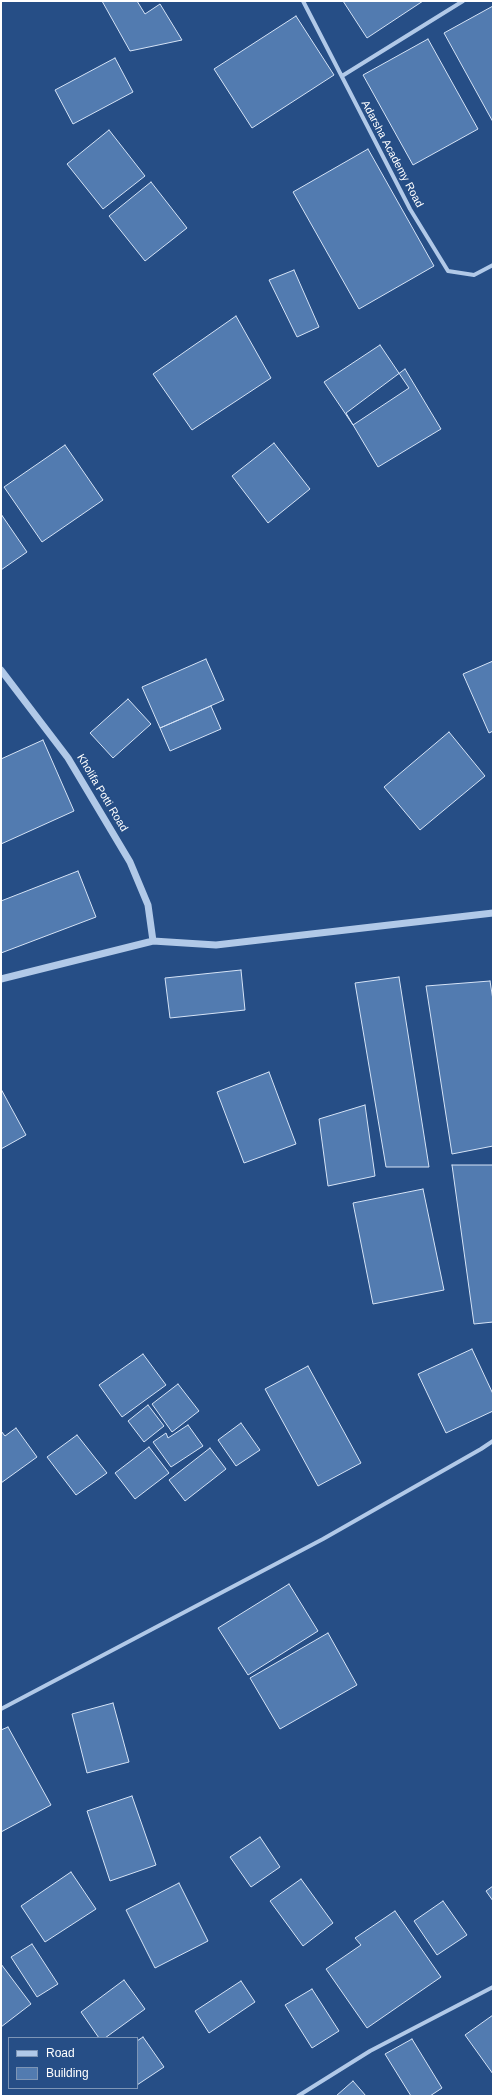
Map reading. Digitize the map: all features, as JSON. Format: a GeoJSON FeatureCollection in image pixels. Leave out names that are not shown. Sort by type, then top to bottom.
{"type":"FeatureCollection","features":[{"type":"Feature","properties":{"kind":"street","name":"Adarsha Academy Road"},"geometry":{"type":"LineString","coordinates":[[303,1],[410,208],[448,271],[474,275],[493,266]]}},
{"type":"Feature","properties":{"kind":"street"},"geometry":{"type":"LineString","coordinates":[[342,76],[463,1]]}},
{"type":"Feature","properties":{"kind":"street","name":"Kholifa Potti Road"},"geometry":{"type":"LineString","coordinates":[[1,670],[68,758],[130,862],[148,905],[153,941]]}},
{"type":"Feature","properties":{"kind":"street"},"geometry":{"type":"LineString","coordinates":[[1,979],[153,941],[216,945],[493,914]]}},
{"type":"Feature","properties":{"kind":"street"},"geometry":{"type":"LineString","coordinates":[[1,1709],[323,1539],[481,1449],[493,1440]]}},
{"type":"Feature","properties":{"kind":"street"},"geometry":{"type":"LineString","coordinates":[[298,2096],[370,2051],[493,1987]]}},
{"type":"Feature","properties":{"kind":"building"},"geometry":{"type":"Polygon","coordinates":[[[102,1],[137,1],[145,14],[160,4],[182,40],[130,51],[102,1]]]}},
{"type":"Feature","properties":{"kind":"building"},"geometry":{"type":"Polygon","coordinates":[[[343,1],[423,1],[367,38],[343,1]]]}},
{"type":"Feature","properties":{"kind":"building"},"geometry":{"type":"Polygon","coordinates":[[[493,6],[493,122],[444,33],[493,6]]]}},
{"type":"Feature","properties":{"kind":"building"},"geometry":{"type":"Polygon","coordinates":[[[296,16],[334,75],[252,128],[214,69],[296,16]]]}},
{"type":"Feature","properties":{"kind":"building"},"geometry":{"type":"Polygon","coordinates":[[[428,39],[478,129],[413,165],[363,75],[428,39]]]}},
{"type":"Feature","properties":{"kind":"building"},"geometry":{"type":"Polygon","coordinates":[[[115,58],[133,92],[73,124],[55,90],[115,58]]]}},
{"type":"Feature","properties":{"kind":"building"},"geometry":{"type":"Polygon","coordinates":[[[109,130],[145,176],[103,209],[67,164],[109,130]]]}},
{"type":"Feature","properties":{"kind":"building"},"geometry":{"type":"Polygon","coordinates":[[[368,149],[434,266],[359,309],[293,192],[368,149]]]}},
{"type":"Feature","properties":{"kind":"building"},"geometry":{"type":"Polygon","coordinates":[[[151,182],[187,228],[145,261],[109,216],[151,182]]]}},
{"type":"Feature","properties":{"kind":"building"},"geometry":{"type":"Polygon","coordinates":[[[294,270],[319,327],[297,337],[269,280],[294,270]]]}},
{"type":"Feature","properties":{"kind":"building"},"geometry":{"type":"Polygon","coordinates":[[[236,316],[271,378],[192,430],[153,374],[236,316]]]}},
{"type":"Feature","properties":{"kind":"building"},"geometry":{"type":"Polygon","coordinates":[[[380,345],[409,388],[353,425],[324,382],[380,345]]]}},
{"type":"Feature","properties":{"kind":"building"},"geometry":{"type":"Polygon","coordinates":[[[405,369],[441,429],[378,467],[346,413],[405,369]]]}},
{"type":"Feature","properties":{"kind":"building"},"geometry":{"type":"Polygon","coordinates":[[[274,443],[310,489],[268,523],[232,476],[274,443]]]}},
{"type":"Feature","properties":{"kind":"building"},"geometry":{"type":"Polygon","coordinates":[[[65,445],[103,500],[42,542],[4,487],[65,445]]]}},
{"type":"Feature","properties":{"kind":"building"},"geometry":{"type":"Polygon","coordinates":[[[1,514],[27,552],[1,570],[1,514]]]}},
{"type":"Feature","properties":{"kind":"building"},"geometry":{"type":"Polygon","coordinates":[[[206,659],[224,700],[160,728],[142,687],[206,659]]]}},
{"type":"Feature","properties":{"kind":"building"},"geometry":{"type":"Polygon","coordinates":[[[493,661],[493,731],[489,733],[463,674],[493,661]]]}},
{"type":"Feature","properties":{"kind":"building"},"geometry":{"type":"Polygon","coordinates":[[[128,699],[151,724],[113,758],[90,733],[128,699]]]}},
{"type":"Feature","properties":{"kind":"building"},"geometry":{"type":"Polygon","coordinates":[[[211,706],[221,729],[170,751],[160,728],[211,706]]]}},
{"type":"Feature","properties":{"kind":"building"},"geometry":{"type":"Polygon","coordinates":[[[449,732],[485,776],[420,830],[384,787],[449,732]]]}},
{"type":"Feature","properties":{"kind":"building"},"geometry":{"type":"Polygon","coordinates":[[[43,740],[74,811],[1,844],[1,759],[43,740]]]}},
{"type":"Feature","properties":{"kind":"building"},"geometry":{"type":"Polygon","coordinates":[[[78,871],[96,917],[1,953],[1,901],[78,871]]]}},
{"type":"Feature","properties":{"kind":"building"},"geometry":{"type":"Polygon","coordinates":[[[241,970],[245,1010],[170,1018],[165,978],[241,970]]]}},
{"type":"Feature","properties":{"kind":"building"},"geometry":{"type":"Polygon","coordinates":[[[399,977],[429,1167],[386,1167],[355,983],[399,977]]]}},
{"type":"Feature","properties":{"kind":"building"},"geometry":{"type":"Polygon","coordinates":[[[490,981],[493,1000],[493,1146],[452,1154],[426,986],[490,981]]]}},
{"type":"Feature","properties":{"kind":"building"},"geometry":{"type":"Polygon","coordinates":[[[269,1072],[296,1144],[244,1163],[217,1092],[269,1072]]]}},
{"type":"Feature","properties":{"kind":"building"},"geometry":{"type":"Polygon","coordinates":[[[1,1089],[26,1135],[1,1149],[1,1089]]]}},
{"type":"Feature","properties":{"kind":"building"},"geometry":{"type":"Polygon","coordinates":[[[365,1105],[375,1176],[328,1186],[319,1119],[365,1105]]]}},
{"type":"Feature","properties":{"kind":"building"},"geometry":{"type":"Polygon","coordinates":[[[452,1165],[493,1165],[493,1322],[474,1324],[452,1165]]]}},
{"type":"Feature","properties":{"kind":"building"},"geometry":{"type":"Polygon","coordinates":[[[423,1189],[444,1290],[373,1304],[353,1203],[423,1189]]]}},
{"type":"Feature","properties":{"kind":"building"},"geometry":{"type":"Polygon","coordinates":[[[472,1349],[493,1394],[493,1411],[446,1433],[418,1374],[472,1349]]]}},
{"type":"Feature","properties":{"kind":"building"},"geometry":{"type":"Polygon","coordinates":[[[143,1354],[166,1385],[122,1417],[99,1385],[143,1354]]]}},
{"type":"Feature","properties":{"kind":"building"},"geometry":{"type":"Polygon","coordinates":[[[308,1366],[361,1463],[318,1486],[265,1389],[308,1366]]]}},
{"type":"Feature","properties":{"kind":"building"},"geometry":{"type":"Polygon","coordinates":[[[178,1384],[199,1411],[172,1432],[152,1404],[178,1384]]]}},
{"type":"Feature","properties":{"kind":"building"},"geometry":{"type":"Polygon","coordinates":[[[148,1405],[164,1426],[144,1442],[128,1421],[148,1405]]]}},
{"type":"Feature","properties":{"kind":"building"},"geometry":{"type":"Polygon","coordinates":[[[241,1423],[260,1450],[236,1466],[218,1440],[241,1423]]]}},
{"type":"Feature","properties":{"kind":"building"},"geometry":{"type":"Polygon","coordinates":[[[188,1425],[203,1446],[171,1467],[153,1442],[166,1433],[168,1438],[188,1425]]]}},
{"type":"Feature","properties":{"kind":"building"},"geometry":{"type":"Polygon","coordinates":[[[16,1428],[37,1457],[1,1483],[1,1431],[5,1436],[16,1428]]]}},
{"type":"Feature","properties":{"kind":"building"},"geometry":{"type":"Polygon","coordinates":[[[77,1435],[107,1473],[76,1495],[47,1457],[77,1435]]]}},
{"type":"Feature","properties":{"kind":"building"},"geometry":{"type":"Polygon","coordinates":[[[149,1447],[169,1473],[135,1499],[115,1473],[149,1447]]]}},
{"type":"Feature","properties":{"kind":"building"},"geometry":{"type":"Polygon","coordinates":[[[210,1448],[226,1469],[185,1501],[169,1480],[210,1448]]]}},
{"type":"Feature","properties":{"kind":"building"},"geometry":{"type":"Polygon","coordinates":[[[289,1584],[318,1631],[248,1675],[218,1628],[289,1584]]]}},
{"type":"Feature","properties":{"kind":"building"},"geometry":{"type":"Polygon","coordinates":[[[328,1633],[357,1685],[280,1729],[250,1678],[328,1633]]]}},
{"type":"Feature","properties":{"kind":"building"},"geometry":{"type":"Polygon","coordinates":[[[113,1703],[129,1762],[87,1773],[72,1714],[113,1703]]]}},
{"type":"Feature","properties":{"kind":"building"},"geometry":{"type":"Polygon","coordinates":[[[8,1727],[51,1805],[1,1832],[1,1730],[8,1727]]]}},
{"type":"Feature","properties":{"kind":"building"},"geometry":{"type":"Polygon","coordinates":[[[132,1796],[156,1865],[110,1881],[87,1811],[132,1796]]]}},
{"type":"Feature","properties":{"kind":"building"},"geometry":{"type":"Polygon","coordinates":[[[260,1837],[280,1867],[251,1887],[230,1857],[260,1837]]]}},
{"type":"Feature","properties":{"kind":"building"},"geometry":{"type":"Polygon","coordinates":[[[71,1872],[96,1909],[45,1942],[21,1906],[71,1872]]]}},
{"type":"Feature","properties":{"kind":"building"},"geometry":{"type":"Polygon","coordinates":[[[301,1879],[333,1923],[303,1946],[270,1901],[301,1879]]]}},
{"type":"Feature","properties":{"kind":"building"},"geometry":{"type":"Polygon","coordinates":[[[179,1883],[208,1941],[155,1968],[126,1910],[179,1883]]]}},
{"type":"Feature","properties":{"kind":"building"},"geometry":{"type":"Polygon","coordinates":[[[493,1886],[493,1901],[486,1891],[493,1886]]]}},
{"type":"Feature","properties":{"kind":"building"},"geometry":{"type":"Polygon","coordinates":[[[443,1901],[467,1935],[437,1955],[414,1921],[443,1901]]]}},
{"type":"Feature","properties":{"kind":"building"},"geometry":{"type":"Polygon","coordinates":[[[395,1911],[441,1977],[367,2028],[326,1969],[361,1945],[355,1938],[395,1911]]]}},
{"type":"Feature","properties":{"kind":"building"},"geometry":{"type":"Polygon","coordinates":[[[32,1944],[58,1984],[37,1997],[11,1957],[32,1944]]]}},
{"type":"Feature","properties":{"kind":"building"},"geometry":{"type":"Polygon","coordinates":[[[1,1964],[31,2004],[1,2027],[1,1964]]]}},
{"type":"Feature","properties":{"kind":"building"},"geometry":{"type":"Polygon","coordinates":[[[124,1980],[145,2009],[106,2037],[98,2037],[81,2012],[124,1980]]]}},
{"type":"Feature","properties":{"kind":"building"},"geometry":{"type":"Polygon","coordinates":[[[241,1981],[255,2002],[209,2033],[195,2011],[241,1981]]]}},
{"type":"Feature","properties":{"kind":"building"},"geometry":{"type":"Polygon","coordinates":[[[312,1989],[339,2031],[312,2048],[285,2005],[312,1989]]]}},
{"type":"Feature","properties":{"kind":"building"},"geometry":{"type":"Polygon","coordinates":[[[493,2015],[493,2074],[465,2035],[493,2015]]]}},
{"type":"Feature","properties":{"kind":"building"},"geometry":{"type":"Polygon","coordinates":[[[143,2037],[164,2067],[138,2084],[138,2040],[143,2037]]]}},
{"type":"Feature","properties":{"kind":"building"},"geometry":{"type":"Polygon","coordinates":[[[412,2039],[442,2088],[430,2096],[411,2096],[385,2054],[412,2039]]]}},
{"type":"Feature","properties":{"kind":"building"},"geometry":{"type":"Polygon","coordinates":[[[353,2081],[366,2096],[336,2096],[353,2081]]]}}]}
